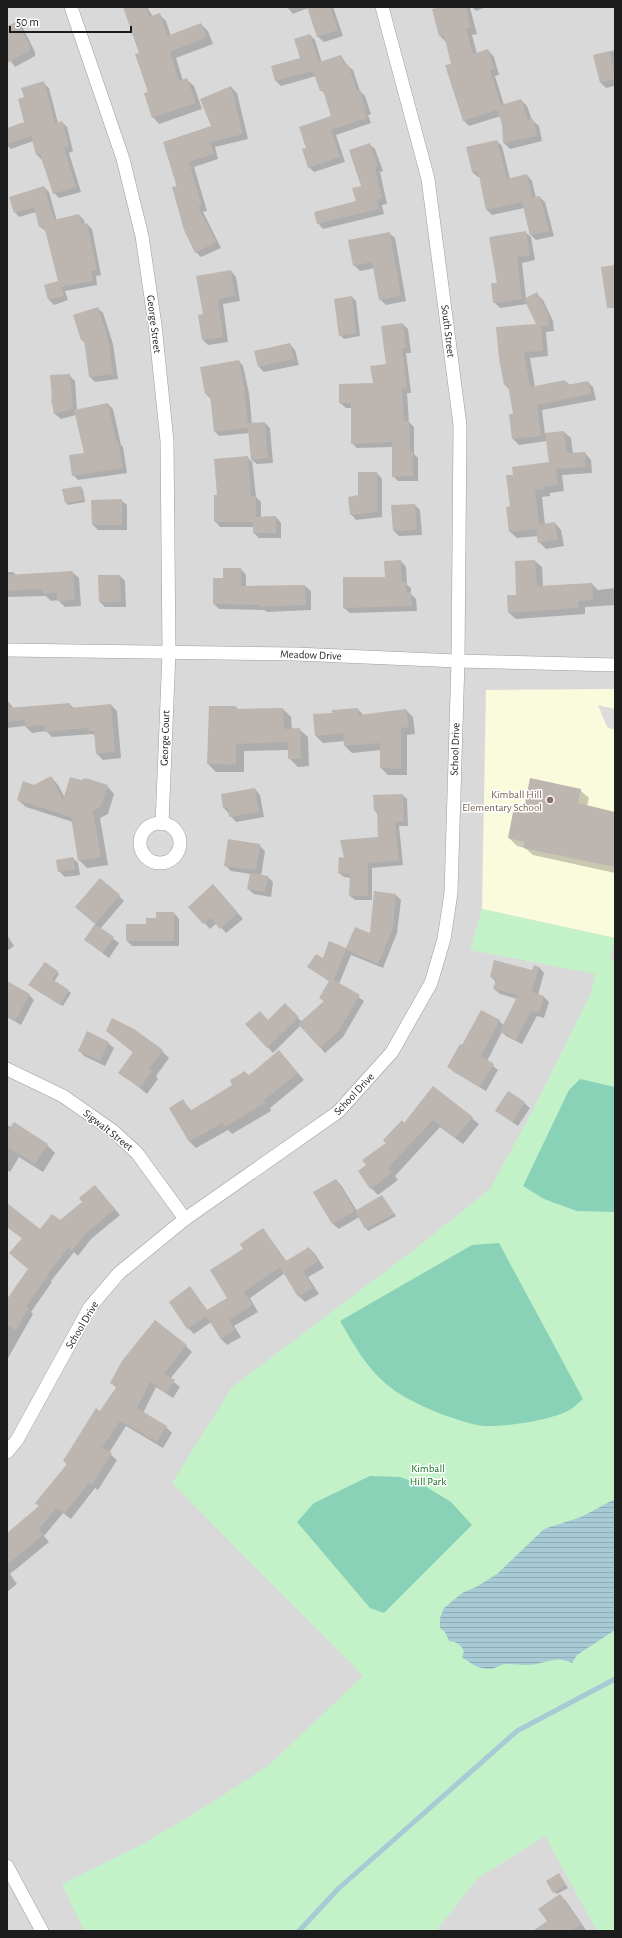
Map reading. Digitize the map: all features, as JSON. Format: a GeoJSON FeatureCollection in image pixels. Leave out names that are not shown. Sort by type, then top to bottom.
{"type":"FeatureCollection","features":[{"type":"Feature","properties":{"kind":"street","name":"George Street"},"geometry":{"type":"LineString","coordinates":[[71,7],[123,159],[142,236],[155,325],[167,441],[169,652]]}},
{"type":"Feature","properties":{"kind":"street","name":"South Street"},"geometry":{"type":"LineString","coordinates":[[382,7],[428,180],[460,425],[458,661]]}},
{"type":"Feature","properties":{"kind":"street","name":"Meadow Drive"},"geometry":{"type":"LineString","coordinates":[[7,650],[295,654],[458,661],[615,664]]}},
{"type":"Feature","properties":{"kind":"street","name":"George Court"},"geometry":{"type":"LineString","coordinates":[[162,824],[169,652]]}},
{"type":"Feature","properties":{"kind":"street","name":"School Drive"},"geometry":{"type":"LineString","coordinates":[[7,1452],[17,1440],[90,1307],[119,1274],[184,1218],[338,1112],[392,1052],[431,983],[444,939],[451,893],[458,661]]}},
{"type":"Feature","properties":{"kind":"street","name":"Sigwalt Street"},"geometry":{"type":"LineString","coordinates":[[7,1069],[63,1096],[113,1131],[137,1153],[184,1218]]}},
{"type":"Feature","properties":{"kind":"street"},"geometry":{"type":"LineString","coordinates":[[7,1866],[42,1931]]}},
{"type":"Feature","properties":{"kind":"shaded area"},"geometry":{"type":"Polygon","coordinates":[[[7,7],[615,7],[615,1931],[7,1931],[7,7]]]}},
{"type":"Feature","properties":{"kind":"shaded area","name":"Kimball Hill Elementary School"},"geometry":{"type":"Polygon","coordinates":[[[615,689],[615,938],[482,909],[486,690],[615,689]]]}},
{"type":"Feature","properties":{"kind":"shaded area"},"geometry":{"type":"Polygon","coordinates":[[[598,705],[615,709],[615,730],[607,727],[598,705]]]}},
{"type":"Feature","properties":{"kind":"green space","name":"Kimball Hill Park"},"geometry":{"type":"Polygon","coordinates":[[[482,909],[615,938],[610,959],[615,961],[615,1929],[611,1931],[597,1931],[545,1836],[478,1878],[436,1931],[84,1931],[62,1884],[143,1844],[208,1805],[269,1765],[363,1676],[172,1483],[232,1387],[415,1249],[490,1189],[535,1106],[591,993],[595,974],[470,950],[482,909]]]}},
{"type":"Feature","properties":{"kind":"green space"},"geometry":{"type":"Polygon","coordinates":[[[580,1079],[615,1087],[615,1212],[577,1211],[544,1199],[523,1186],[569,1090],[580,1079]]]}},
{"type":"Feature","properties":{"kind":"green space"},"geometry":{"type":"Polygon","coordinates":[[[499,1243],[583,1399],[571,1409],[552,1417],[526,1423],[486,1426],[466,1422],[429,1409],[395,1391],[372,1370],[340,1321],[472,1245],[499,1243]]]}},
{"type":"Feature","properties":{"kind":"green space"},"geometry":{"type":"Polygon","coordinates":[[[370,1476],[400,1477],[425,1486],[451,1502],[472,1525],[384,1613],[370,1608],[297,1522],[314,1503],[370,1476]]]}},
{"type":"Feature","properties":{"kind":"water"},"geometry":{"type":"Polygon","coordinates":[[[615,1499],[615,1630],[577,1655],[572,1663],[558,1659],[532,1665],[505,1664],[493,1669],[487,1669],[475,1666],[462,1657],[464,1651],[461,1647],[456,1643],[449,1641],[445,1632],[440,1628],[440,1618],[444,1608],[462,1593],[476,1587],[497,1574],[544,1529],[581,1517],[615,1499]]]}},
{"type":"Feature","properties":{"kind":"building"},"geometry":{"type":"Polygon","coordinates":[[[123,7],[146,7],[149,17],[160,13],[167,36],[201,23],[207,37],[170,52],[179,81],[187,78],[196,103],[152,118],[144,93],[148,92],[135,54],[139,53],[123,7]]]}},
{"type":"Feature","properties":{"kind":"building"},"geometry":{"type":"Polygon","coordinates":[[[307,7],[330,7],[338,30],[317,37],[307,7]]]}},
{"type":"Feature","properties":{"kind":"building"},"geometry":{"type":"Polygon","coordinates":[[[440,7],[466,7],[471,28],[466,29],[473,54],[488,49],[494,69],[490,70],[501,105],[521,99],[528,120],[533,119],[537,136],[503,143],[502,124],[497,110],[463,121],[445,65],[451,64],[444,35],[439,36],[432,9],[440,7]]]}},
{"type":"Feature","properties":{"kind":"building"},"geometry":{"type":"Polygon","coordinates":[[[18,21],[30,46],[30,51],[7,63],[7,26],[18,21]]]}},
{"type":"Feature","properties":{"kind":"building"},"geometry":{"type":"Polygon","coordinates":[[[310,34],[319,62],[341,55],[344,65],[348,64],[357,91],[360,90],[366,109],[364,110],[367,118],[331,130],[340,157],[308,168],[302,149],[306,148],[299,127],[331,116],[323,90],[320,91],[313,71],[275,81],[271,66],[300,58],[294,39],[310,34]]]}},
{"type":"Feature","properties":{"kind":"building"},"geometry":{"type":"Polygon","coordinates":[[[610,51],[615,79],[600,83],[593,55],[610,51]]]}},
{"type":"Feature","properties":{"kind":"building"},"geometry":{"type":"Polygon","coordinates":[[[44,81],[55,123],[62,121],[69,146],[64,148],[76,187],[53,194],[40,154],[36,155],[31,136],[7,144],[7,128],[24,122],[18,99],[24,97],[21,88],[44,81]]]}},
{"type":"Feature","properties":{"kind":"building"},"geometry":{"type":"Polygon","coordinates":[[[231,86],[243,134],[210,142],[214,154],[189,162],[202,206],[198,207],[216,242],[195,253],[184,230],[172,187],[177,186],[163,142],[211,126],[200,99],[231,86]]]}},
{"type":"Feature","properties":{"kind":"building"},"geometry":{"type":"Polygon","coordinates":[[[497,140],[507,179],[527,174],[532,197],[540,196],[549,231],[530,235],[522,202],[486,210],[478,171],[472,172],[466,147],[497,140]]]}},
{"type":"Feature","properties":{"kind":"building"},"geometry":{"type":"Polygon","coordinates":[[[370,143],[378,166],[375,167],[382,198],[377,200],[379,209],[317,224],[314,212],[356,201],[352,188],[361,186],[349,150],[370,143]]]}},
{"type":"Feature","properties":{"kind":"building"},"geometry":{"type":"Polygon","coordinates":[[[44,186],[54,220],[79,214],[82,225],[87,223],[97,270],[91,271],[93,281],[61,287],[64,296],[48,300],[44,285],[58,281],[44,226],[39,227],[34,207],[14,213],[9,197],[44,186]]]}},
{"type":"Feature","properties":{"kind":"building"},"geometry":{"type":"Polygon","coordinates":[[[526,231],[530,255],[517,257],[522,299],[493,303],[491,283],[497,283],[489,237],[526,231]]]}},
{"type":"Feature","properties":{"kind":"building"},"geometry":{"type":"Polygon","coordinates":[[[390,232],[401,296],[379,300],[372,262],[353,266],[348,240],[390,232]]]}},
{"type":"Feature","properties":{"kind":"building"},"geometry":{"type":"Polygon","coordinates":[[[615,265],[615,308],[607,308],[601,267],[615,265]]]}},
{"type":"Feature","properties":{"kind":"building"},"geometry":{"type":"Polygon","coordinates":[[[231,270],[235,296],[218,299],[223,337],[202,340],[198,315],[203,314],[196,276],[231,270]]]}},
{"type":"Feature","properties":{"kind":"building"},"geometry":{"type":"Polygon","coordinates":[[[537,292],[548,314],[549,326],[541,326],[543,351],[524,352],[530,387],[565,380],[567,385],[588,381],[591,394],[537,405],[541,436],[512,439],[509,414],[513,414],[508,385],[504,385],[499,358],[496,327],[536,324],[524,299],[537,292]]]}},
{"type":"Feature","properties":{"kind":"building"},"geometry":{"type":"Polygon","coordinates":[[[352,296],[356,333],[339,336],[334,299],[352,296]]]}},
{"type":"Feature","properties":{"kind":"building"},"geometry":{"type":"Polygon","coordinates":[[[98,307],[108,338],[113,374],[89,377],[84,339],[81,340],[73,315],[98,307]]]}},
{"type":"Feature","properties":{"kind":"building"},"geometry":{"type":"Polygon","coordinates":[[[403,323],[406,348],[402,348],[407,388],[402,389],[404,421],[409,421],[410,452],[413,452],[413,476],[392,477],[392,442],[351,444],[351,403],[339,403],[339,384],[373,383],[370,366],[386,364],[381,326],[403,323]]]}},
{"type":"Feature","properties":{"kind":"building"},"geometry":{"type":"Polygon","coordinates":[[[290,343],[294,359],[258,367],[254,351],[290,343]]]}},
{"type":"Feature","properties":{"kind":"building"},"geometry":{"type":"Polygon","coordinates":[[[239,360],[248,423],[265,422],[268,458],[251,460],[248,428],[214,432],[210,394],[205,394],[200,367],[239,360]]]}},
{"type":"Feature","properties":{"kind":"building"},"geometry":{"type":"Polygon","coordinates":[[[70,374],[73,409],[54,414],[51,399],[50,375],[70,374]]]}},
{"type":"Feature","properties":{"kind":"building"},"geometry":{"type":"Polygon","coordinates":[[[108,403],[123,468],[72,476],[69,455],[84,453],[74,410],[108,403]]]}},
{"type":"Feature","properties":{"kind":"building"},"geometry":{"type":"Polygon","coordinates":[[[564,431],[567,453],[585,452],[586,467],[556,469],[558,485],[535,490],[539,525],[555,522],[558,539],[538,543],[536,529],[509,532],[506,507],[510,506],[506,475],[513,475],[512,467],[549,462],[545,433],[564,431]]]}},
{"type":"Feature","properties":{"kind":"building"},"geometry":{"type":"Polygon","coordinates":[[[248,456],[251,496],[256,496],[256,517],[276,516],[276,533],[253,533],[253,522],[214,522],[214,495],[217,495],[214,459],[248,456]]]}},
{"type":"Feature","properties":{"kind":"building"},"geometry":{"type":"Polygon","coordinates":[[[358,472],[377,472],[377,512],[350,515],[348,497],[358,495],[358,472]]]}},
{"type":"Feature","properties":{"kind":"building"},"geometry":{"type":"Polygon","coordinates":[[[81,486],[83,500],[65,503],[62,489],[81,486]]]}},
{"type":"Feature","properties":{"kind":"building"},"geometry":{"type":"Polygon","coordinates":[[[122,499],[122,525],[92,525],[91,500],[122,499]]]}},
{"type":"Feature","properties":{"kind":"building"},"geometry":{"type":"Polygon","coordinates":[[[415,504],[417,530],[393,531],[391,505],[415,504]]]}},
{"type":"Feature","properties":{"kind":"building"},"geometry":{"type":"Polygon","coordinates":[[[401,560],[402,582],[406,582],[406,593],[411,592],[412,606],[343,608],[343,577],[385,577],[384,561],[401,560]]]}},
{"type":"Feature","properties":{"kind":"building"},"geometry":{"type":"Polygon","coordinates":[[[535,560],[537,586],[592,583],[593,600],[578,601],[579,608],[508,613],[507,595],[516,595],[515,561],[535,560]]]}},
{"type":"Feature","properties":{"kind":"building"},"geometry":{"type":"Polygon","coordinates":[[[223,568],[241,568],[241,586],[305,585],[306,605],[260,607],[260,605],[213,604],[213,578],[223,578],[223,568]]]}},
{"type":"Feature","properties":{"kind":"building"},"geometry":{"type":"Polygon","coordinates":[[[73,571],[75,600],[57,601],[57,593],[43,594],[43,589],[7,591],[7,575],[73,571]]]}},
{"type":"Feature","properties":{"kind":"building"},"geometry":{"type":"Polygon","coordinates":[[[98,575],[120,575],[121,602],[99,602],[98,575]]]}},
{"type":"Feature","properties":{"kind":"building"},"geometry":{"type":"Polygon","coordinates":[[[70,703],[70,708],[111,704],[115,752],[96,754],[94,731],[89,731],[88,728],[45,732],[44,725],[25,727],[24,720],[7,722],[7,708],[70,703]]]}},
{"type":"Feature","properties":{"kind":"building"},"geometry":{"type":"Polygon","coordinates":[[[209,706],[236,706],[236,709],[283,708],[284,729],[300,728],[301,759],[288,759],[288,742],[236,744],[236,765],[207,764],[209,706]]]}},
{"type":"Feature","properties":{"kind":"building"},"geometry":{"type":"Polygon","coordinates":[[[358,708],[359,715],[406,709],[409,727],[401,728],[401,769],[380,768],[380,743],[344,746],[343,733],[315,736],[313,714],[332,713],[332,710],[358,708]]]}},
{"type":"Feature","properties":{"kind":"building"},"geometry":{"type":"Polygon","coordinates":[[[51,776],[63,800],[70,777],[81,780],[85,778],[108,785],[101,806],[93,811],[101,857],[78,861],[71,817],[17,800],[23,781],[34,785],[51,776]]]}},
{"type":"Feature","properties":{"kind":"building"},"geometry":{"type":"Polygon","coordinates":[[[530,778],[581,789],[578,803],[615,812],[615,867],[523,848],[525,842],[508,838],[514,807],[524,809],[530,778]]]}},
{"type":"Feature","properties":{"kind":"building"},"geometry":{"type":"Polygon","coordinates":[[[255,788],[259,812],[229,817],[228,807],[223,808],[221,794],[255,788]]]}},
{"type":"Feature","properties":{"kind":"building"},"geometry":{"type":"Polygon","coordinates":[[[403,794],[404,822],[395,822],[399,861],[368,863],[368,896],[349,896],[350,874],[338,873],[339,857],[344,858],[340,840],[378,837],[377,811],[374,811],[373,795],[403,794]]]}},
{"type":"Feature","properties":{"kind":"building"},"geometry":{"type":"Polygon","coordinates":[[[228,839],[260,844],[256,870],[224,866],[228,839]]]}},
{"type":"Feature","properties":{"kind":"building"},"geometry":{"type":"Polygon","coordinates":[[[73,857],[75,869],[58,872],[56,860],[73,857]]]}},
{"type":"Feature","properties":{"kind":"building"},"geometry":{"type":"Polygon","coordinates":[[[250,873],[268,876],[265,892],[247,889],[250,873]]]}},
{"type":"Feature","properties":{"kind":"building"},"geometry":{"type":"Polygon","coordinates":[[[100,878],[120,895],[95,924],[75,907],[100,878]]]}},
{"type":"Feature","properties":{"kind":"building"},"geometry":{"type":"Polygon","coordinates":[[[213,884],[238,913],[220,929],[211,918],[203,924],[188,907],[213,884]]]}},
{"type":"Feature","properties":{"kind":"building"},"geometry":{"type":"Polygon","coordinates":[[[374,891],[396,894],[393,928],[378,964],[346,950],[334,980],[360,995],[338,1032],[320,1048],[298,1024],[324,1001],[319,998],[329,981],[307,967],[316,954],[323,958],[329,941],[346,948],[355,927],[370,933],[374,891]]]}},
{"type":"Feature","properties":{"kind":"building"},"geometry":{"type":"Polygon","coordinates":[[[156,912],[174,912],[174,941],[126,941],[126,924],[146,924],[146,918],[156,918],[156,912]]]}},
{"type":"Feature","properties":{"kind":"building"},"geometry":{"type":"Polygon","coordinates":[[[95,924],[114,937],[103,953],[84,940],[95,924]]]}},
{"type":"Feature","properties":{"kind":"building"},"geometry":{"type":"Polygon","coordinates":[[[494,960],[532,970],[534,965],[539,967],[532,992],[544,996],[539,1013],[531,1011],[516,1040],[500,1031],[518,995],[493,989],[496,979],[490,977],[494,960]]]}},
{"type":"Feature","properties":{"kind":"building"},"geometry":{"type":"Polygon","coordinates":[[[45,962],[58,971],[52,979],[69,990],[60,1005],[28,985],[45,962]]]}},
{"type":"Feature","properties":{"kind":"building"},"geometry":{"type":"Polygon","coordinates":[[[7,981],[30,994],[15,1021],[7,1016],[7,981]]]}},
{"type":"Feature","properties":{"kind":"building"},"geometry":{"type":"Polygon","coordinates":[[[285,1003],[299,1017],[267,1048],[245,1024],[260,1011],[268,1020],[285,1003]]]}},
{"type":"Feature","properties":{"kind":"building"},"geometry":{"type":"Polygon","coordinates":[[[481,1010],[500,1020],[481,1056],[494,1064],[480,1087],[447,1067],[460,1044],[462,1045],[481,1010]]]}},
{"type":"Feature","properties":{"kind":"building"},"geometry":{"type":"Polygon","coordinates":[[[112,1018],[134,1029],[163,1050],[149,1069],[152,1071],[140,1088],[118,1073],[133,1052],[106,1031],[112,1018]]]}},
{"type":"Feature","properties":{"kind":"building"},"geometry":{"type":"Polygon","coordinates":[[[87,1031],[109,1042],[100,1061],[78,1051],[87,1031]]]}},
{"type":"Feature","properties":{"kind":"building"},"geometry":{"type":"Polygon","coordinates":[[[279,1050],[298,1073],[263,1101],[265,1103],[225,1127],[222,1123],[189,1142],[169,1108],[183,1099],[190,1111],[232,1085],[230,1080],[245,1071],[248,1076],[279,1050]]]}},
{"type":"Feature","properties":{"kind":"building"},"geometry":{"type":"Polygon","coordinates":[[[433,1086],[473,1117],[455,1138],[433,1120],[388,1168],[392,1173],[370,1189],[358,1171],[366,1165],[362,1160],[386,1143],[383,1140],[402,1120],[404,1123],[433,1086]]]}},
{"type":"Feature","properties":{"kind":"building"},"geometry":{"type":"Polygon","coordinates":[[[508,1091],[525,1102],[513,1122],[495,1111],[508,1091]]]}},
{"type":"Feature","properties":{"kind":"building"},"geometry":{"type":"Polygon","coordinates":[[[14,1122],[48,1144],[35,1164],[7,1147],[7,1132],[14,1122]]]}},
{"type":"Feature","properties":{"kind":"building"},"geometry":{"type":"Polygon","coordinates":[[[336,1179],[355,1211],[332,1224],[313,1192],[336,1179]]]}},
{"type":"Feature","properties":{"kind":"building"},"geometry":{"type":"Polygon","coordinates":[[[95,1185],[115,1209],[85,1234],[72,1251],[68,1248],[47,1275],[48,1276],[26,1307],[29,1308],[16,1330],[7,1325],[7,1299],[28,1269],[9,1253],[22,1238],[7,1227],[7,1203],[40,1229],[52,1214],[60,1220],[82,1202],[79,1198],[95,1185]]]}},
{"type":"Feature","properties":{"kind":"building"},"geometry":{"type":"Polygon","coordinates":[[[382,1195],[394,1214],[365,1229],[355,1211],[382,1195]]]}},
{"type":"Feature","properties":{"kind":"building"},"geometry":{"type":"Polygon","coordinates":[[[263,1228],[286,1261],[309,1247],[318,1261],[303,1271],[313,1288],[298,1297],[280,1267],[244,1292],[253,1305],[229,1320],[235,1330],[221,1339],[206,1316],[187,1329],[169,1302],[190,1286],[207,1310],[227,1298],[210,1270],[243,1249],[240,1244],[263,1228]]]}},
{"type":"Feature","properties":{"kind":"building"},"geometry":{"type":"Polygon","coordinates":[[[155,1320],[187,1345],[164,1374],[175,1380],[167,1393],[150,1382],[137,1408],[167,1426],[157,1442],[120,1421],[102,1448],[112,1453],[92,1485],[89,1483],[64,1514],[56,1508],[39,1529],[43,1535],[7,1565],[7,1533],[39,1506],[35,1503],[67,1464],[63,1461],[96,1408],[100,1411],[117,1386],[110,1383],[122,1361],[155,1320]]]}},
{"type":"Feature","properties":{"kind":"building"},"geometry":{"type":"Polygon","coordinates":[[[559,1873],[566,1885],[553,1893],[546,1881],[559,1873]]]}},
{"type":"Feature","properties":{"kind":"building"},"geometry":{"type":"Polygon","coordinates":[[[560,1894],[581,1924],[571,1931],[533,1931],[547,1921],[538,1909],[560,1894]]]}},
{"type":"Feature","properties":{"kind":"waterway"},"geometry":{"type":"LineString","coordinates":[[299,1931],[338,1889],[517,1731],[615,1679]]}},
{"type":"Feature","properties":{"kind":"place","name":"Kimball Hill Elementary School"},"geometry":{"type":"Point","coordinates":[550,800]}}]}
